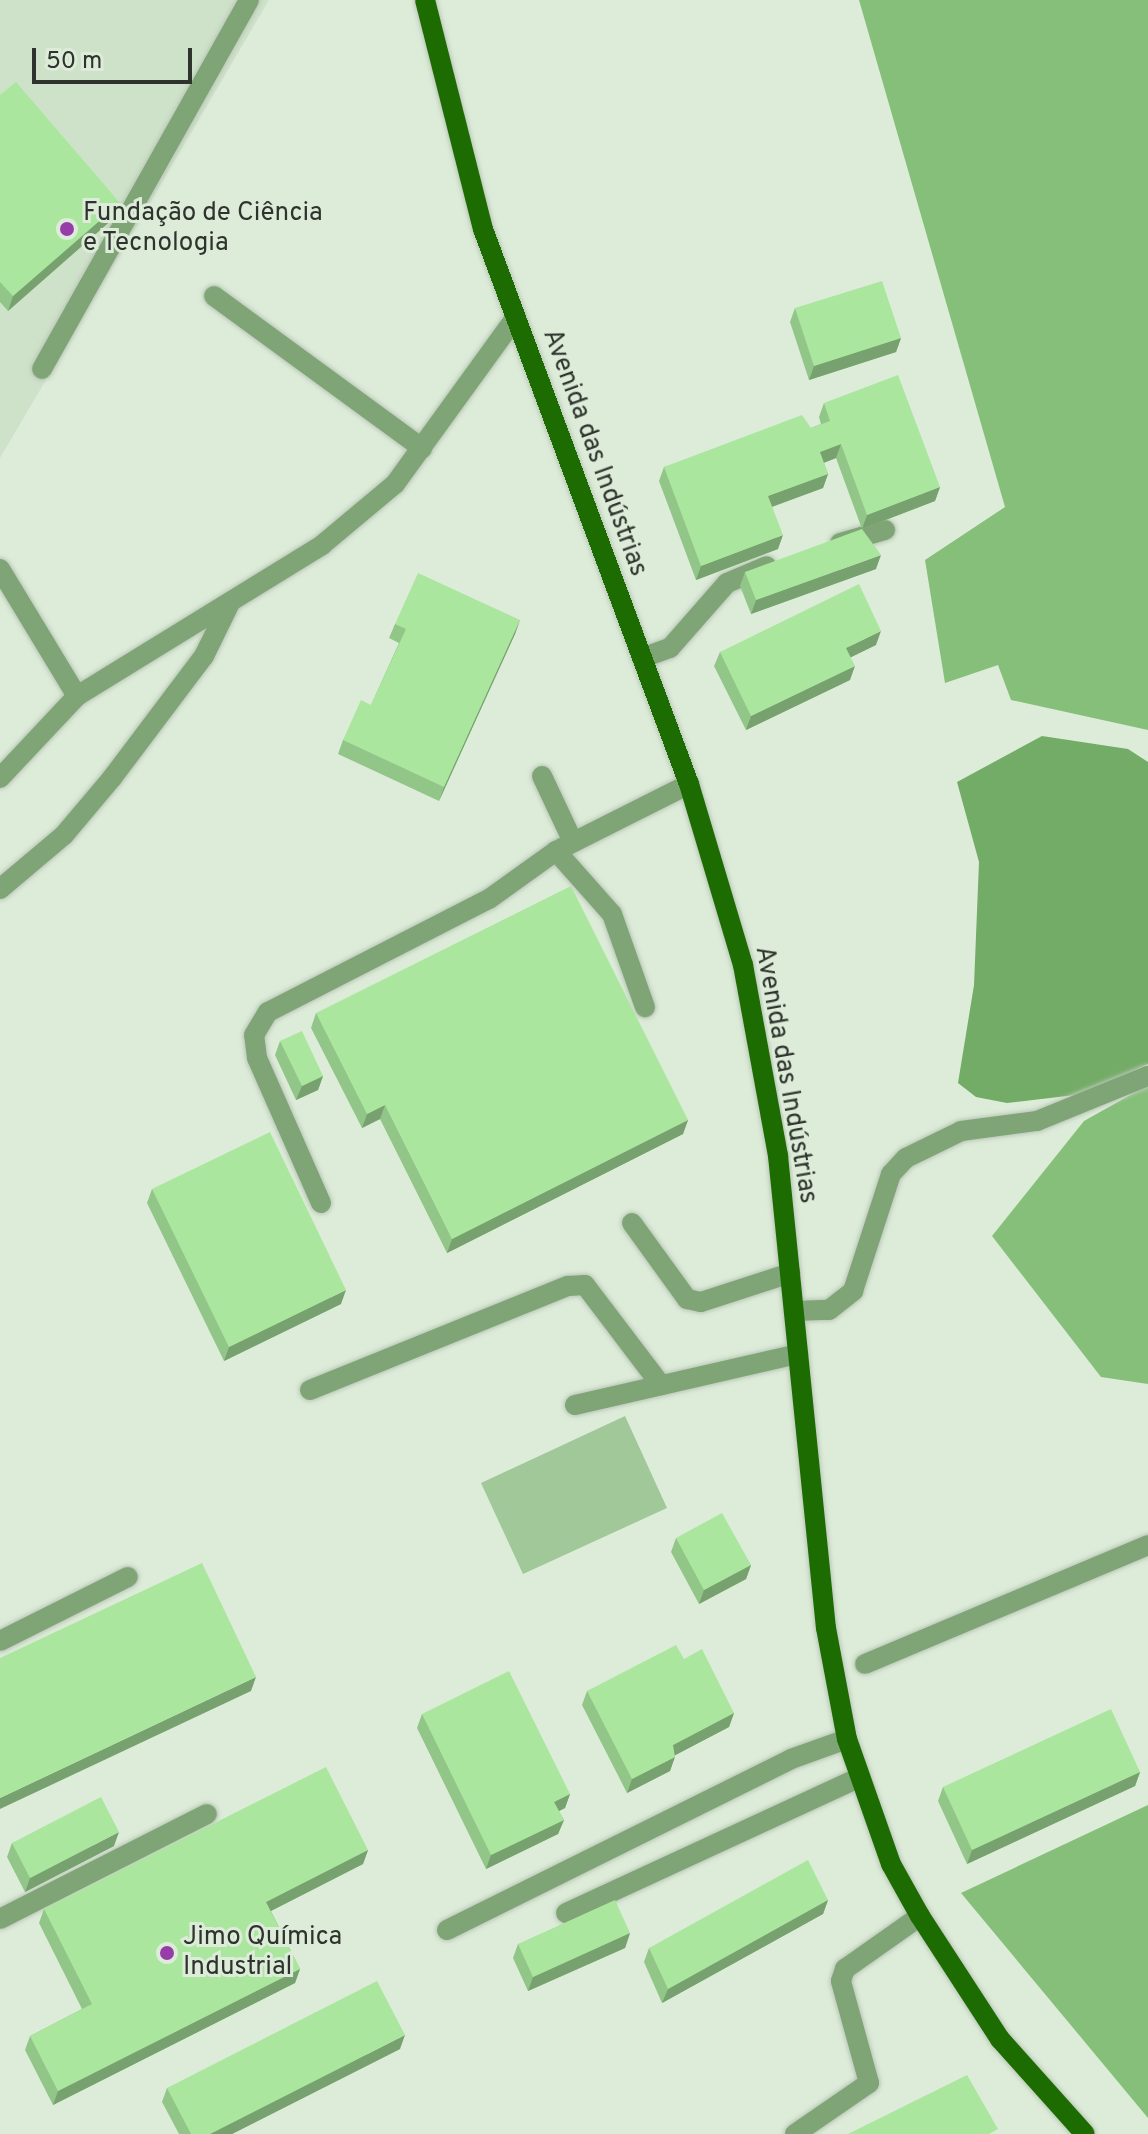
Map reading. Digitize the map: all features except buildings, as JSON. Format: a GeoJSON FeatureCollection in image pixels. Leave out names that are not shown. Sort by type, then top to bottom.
{"type":"FeatureCollection","features":[{"type":"Feature","properties":{"kind":"main road","name":"Avenida das Indústrias"},"geometry":{"type":"LineString","coordinates":[[425,0],[483,229],[689,784],[743,965],[778,1156],[826,1628],[847,1739],[891,1864],[920,1916],[1000,2039],[1085,2134]]}},
{"type":"Feature","properties":{"kind":"street"},"geometry":{"type":"LineString","coordinates":[[42,369],[249,0]]}},
{"type":"Feature","properties":{"kind":"street"},"geometry":{"type":"LineString","coordinates":[[214,296],[422,448]]}},
{"type":"Feature","properties":{"kind":"street"},"geometry":{"type":"LineString","coordinates":[[0,778],[77,696],[322,545],[395,484],[516,317]]}},
{"type":"Feature","properties":{"kind":"street"},"geometry":{"type":"LineString","coordinates":[[814,550],[885,530]]}},
{"type":"Feature","properties":{"kind":"street"},"geometry":{"type":"LineString","coordinates":[[642,658],[670,648],[727,583],[786,558]]}},
{"type":"Feature","properties":{"kind":"street"},"geometry":{"type":"LineString","coordinates":[[0,569],[77,696]]}},
{"type":"Feature","properties":{"kind":"street"},"geometry":{"type":"LineString","coordinates":[[0,889],[64,835],[112,778],[204,656],[230,603]]}},
{"type":"Feature","properties":{"kind":"street"},"geometry":{"type":"LineString","coordinates":[[542,776],[564,847],[612,914],[645,1007]]}},
{"type":"Feature","properties":{"kind":"street"},"geometry":{"type":"LineString","coordinates":[[321,1203],[257,1058],[254,1035],[268,1012],[489,899],[564,847],[689,784]]}},
{"type":"Feature","properties":{"kind":"street"},"geometry":{"type":"LineString","coordinates":[[794,1311],[829,1310],[853,1291],[891,1174],[906,1158],[961,1131],[1037,1121],[1148,1076]]}},
{"type":"Feature","properties":{"kind":"street"},"geometry":{"type":"LineString","coordinates":[[632,1223],[687,1299],[701,1302],[790,1273]]}},
{"type":"Feature","properties":{"kind":"street"},"geometry":{"type":"LineString","coordinates":[[310,1390],[568,1286],[585,1285],[661,1385]]}},
{"type":"Feature","properties":{"kind":"street"},"geometry":{"type":"LineString","coordinates":[[575,1405],[798,1354]]}},
{"type":"Feature","properties":{"kind":"street"},"geometry":{"type":"LineString","coordinates":[[865,1664],[1148,1545]]}},
{"type":"Feature","properties":{"kind":"street"},"geometry":{"type":"LineString","coordinates":[[0,1641],[128,1577]]}},
{"type":"Feature","properties":{"kind":"street"},"geometry":{"type":"LineString","coordinates":[[447,1930],[791,1759],[847,1739]]}},
{"type":"Feature","properties":{"kind":"street"},"geometry":{"type":"LineString","coordinates":[[566,1913],[860,1777]]}},
{"type":"Feature","properties":{"kind":"street"},"geometry":{"type":"LineString","coordinates":[[0,1919],[207,1814]]}},
{"type":"Feature","properties":{"kind":"street"},"geometry":{"type":"LineString","coordinates":[[795,2134],[869,2083],[841,1981],[845,1969],[920,1916]]}},
{"type":"Feature","properties":{"kind":"shaded area","name":"Fundação de Ciência e Tecnologia"},"geometry":{"type":"Polygon","coordinates":[[[0,0],[269,0],[0,458],[0,0]]]}},
{"type":"Feature","properties":{"kind":"shaded area"},"geometry":{"type":"Polygon","coordinates":[[[859,0],[1148,0],[1148,730],[1011,700],[998,665],[945,683],[925,560],[1005,507],[859,0]]]}},
{"type":"Feature","properties":{"kind":"shaded area"},"geometry":{"type":"Polygon","coordinates":[[[1042,736],[1128,749],[1148,762],[1148,1064],[1084,1094],[1007,1103],[976,1097],[958,1083],[974,985],[979,862],[957,782],[1042,736]]]}},
{"type":"Feature","properties":{"kind":"shaded area"},"geometry":{"type":"Polygon","coordinates":[[[1148,1085],[1148,1384],[1101,1377],[992,1236],[1084,1121],[1148,1085]]]}},
{"type":"Feature","properties":{"kind":"shaded area"},"geometry":{"type":"Polygon","coordinates":[[[625,1416],[667,1508],[523,1574],[481,1483],[625,1416]]]}},
{"type":"Feature","properties":{"kind":"shaded area"},"geometry":{"type":"Polygon","coordinates":[[[1148,1805],[1148,2118],[961,1893],[1148,1805]]]}},
{"type":"Feature","properties":{"kind":"place","name":"Fundação de Ciência e Tecnologia"},"geometry":{"type":"Point","coordinates":[67,229]}},
{"type":"Feature","properties":{"kind":"place","name":"Jimo Química Industrial"},"geometry":{"type":"Point","coordinates":[167,1953]}}]}
